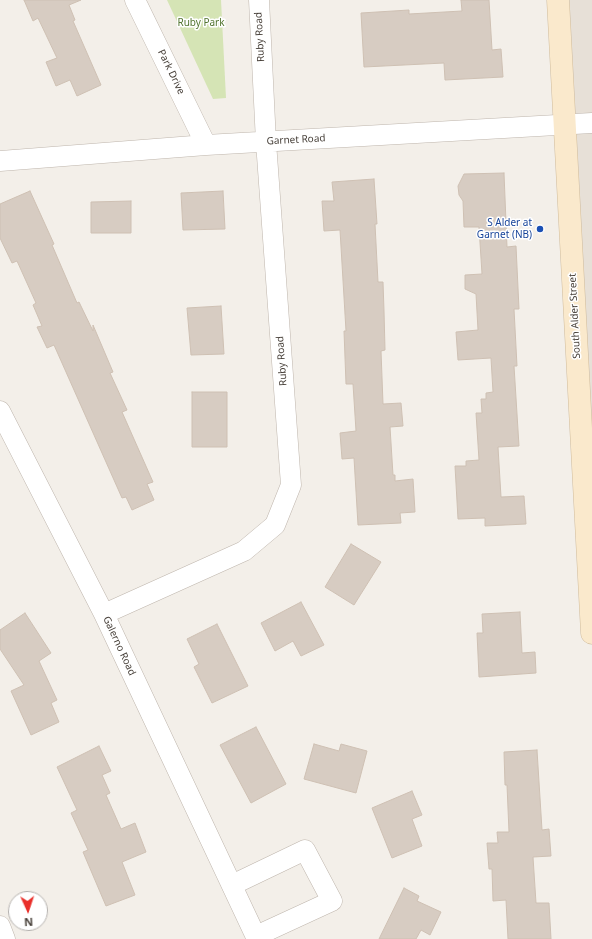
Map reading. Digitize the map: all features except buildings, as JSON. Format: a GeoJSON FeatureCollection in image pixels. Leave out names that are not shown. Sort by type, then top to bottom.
{"type":"FeatureCollection","features":[{"type":"Feature","properties":{"kind":"street","name":"Park Drive"},"geometry":{"type":"LineString","coordinates":[[135,0],[206,145]]}},
{"type":"Feature","properties":{"kind":"street","name":"Ruby Road"},"geometry":{"type":"LineString","coordinates":[[104,614],[244,551],[275,524],[291,485],[266,142],[258,0]]}},
{"type":"Feature","properties":{"kind":"street","name":"South Alder Street"},"geometry":{"type":"LineString","coordinates":[[558,0],[592,633]]}},
{"type":"Feature","properties":{"kind":"street","name":"Garnet Road"},"geometry":{"type":"LineString","coordinates":[[0,161],[206,145],[592,123]]}},
{"type":"Feature","properties":{"kind":"street","name":"Galerno Road"},"geometry":{"type":"LineString","coordinates":[[0,411],[104,614],[256,938],[332,901],[305,850],[232,885]]}},
{"type":"Feature","properties":{"kind":"street"},"geometry":{"type":"LineString","coordinates":[[0,926],[5,939]]}},
{"type":"Feature","properties":{"kind":"shaded area"},"geometry":{"type":"Polygon","coordinates":[[[558,0],[592,0],[592,629],[558,0]]]}},
{"type":"Feature","properties":{"kind":"green space","name":"Ruby Park"},"geometry":{"type":"Polygon","coordinates":[[[167,0],[221,0],[226,98],[213,99],[167,0]]]}},
{"type":"Feature","properties":{"kind":"place","name":"S Alder at Garnet (NB)"},"geometry":{"type":"Point","coordinates":[540,229]}}]}
